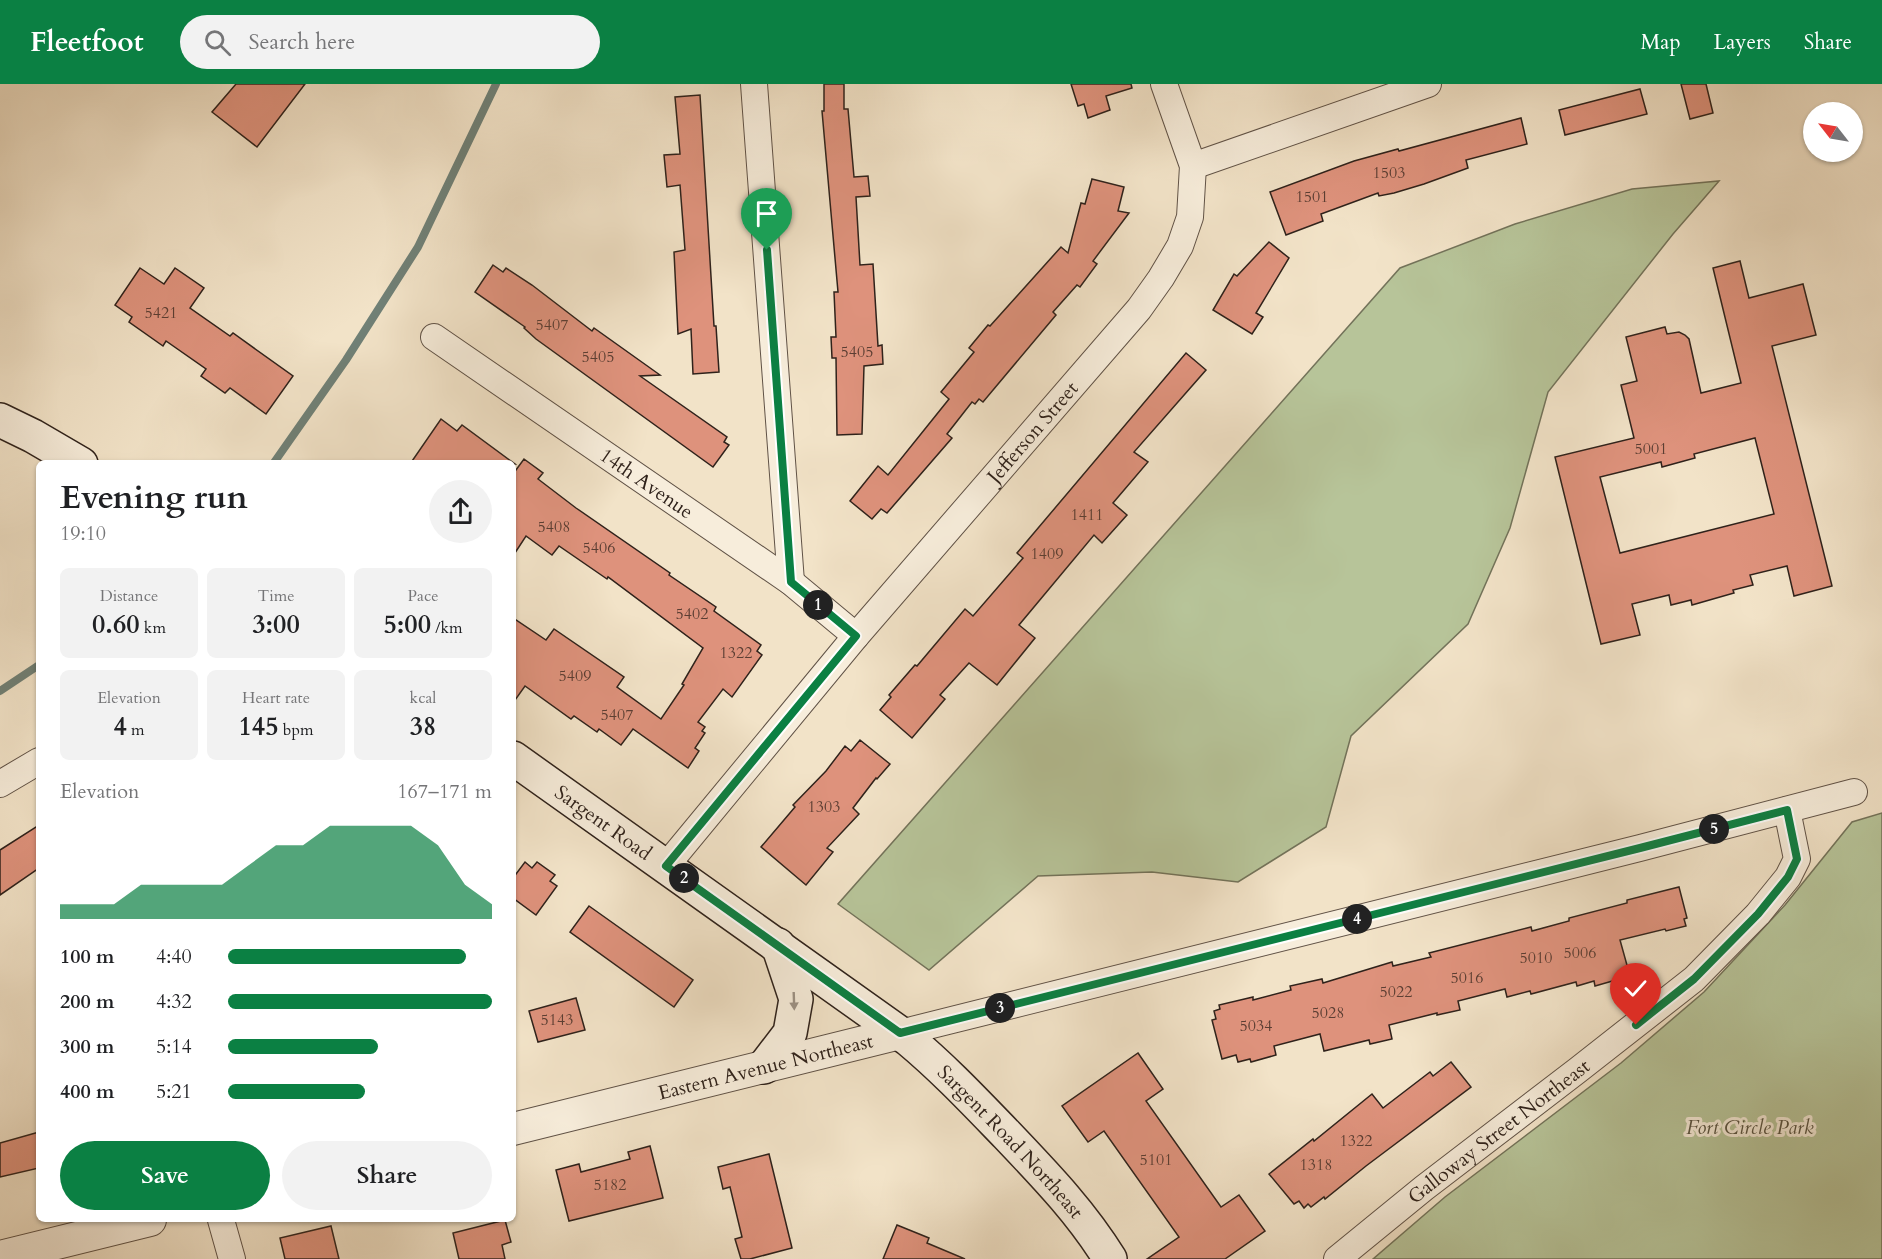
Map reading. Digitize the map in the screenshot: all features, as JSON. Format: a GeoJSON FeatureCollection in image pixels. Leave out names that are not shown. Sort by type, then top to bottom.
{"type":"FeatureCollection","features":[{"type":"Feature","properties":{"kind":"main road"},"geometry":{"type":"LineString","coordinates":[[0,420],[74,460]]}},
{"type":"Feature","properties":{"kind":"main road","name":"Sargent Road"},"geometry":{"type":"LineString","coordinates":[[516,760],[900,1033]]}},
{"type":"Feature","properties":{"kind":"main road"},"geometry":{"type":"LineString","coordinates":[[764,1067],[790,1033],[796,999],[778,945]]}},
{"type":"Feature","properties":{"kind":"main road","name":"Sargent Road Northeast"},"geometry":{"type":"LineString","coordinates":[[900,1033],[952,1078],[1055,1185],[1085,1221],[1110,1259]]}},
{"type":"Feature","properties":{"kind":"street"},"geometry":{"type":"LineString","coordinates":[[754,84],[791,582]]}},
{"type":"Feature","properties":{"kind":"street"},"geometry":{"type":"LineString","coordinates":[[1164,84],[1193,166],[1428,84]]}},
{"type":"Feature","properties":{"kind":"street","name":"Jefferson Street"},"geometry":{"type":"LineString","coordinates":[[666,866],[856,636],[1139,309],[1180,246],[1190,217],[1193,166]]}},
{"type":"Feature","properties":{"kind":"street","name":"14th Avenue"},"geometry":{"type":"LineString","coordinates":[[434,338],[791,582],[856,636]]}},
{"type":"Feature","properties":{"kind":"street"},"geometry":{"type":"LineString","coordinates":[[0,784],[36,762]]}},
{"type":"Feature","properties":{"kind":"street","name":"Eastern Avenue Northeast"},"geometry":{"type":"LineString","coordinates":[[516,1128],[1640,848],[1854,792]]}},
{"type":"Feature","properties":{"kind":"street","name":"Galloway Street Northeast"},"geometry":{"type":"LineString","coordinates":[[1336,1259],[1694,979],[1758,914],[1788,877],[1797,859],[1787,810]]}},
{"type":"Feature","properties":{"kind":"street"},"geometry":{"type":"LineString","coordinates":[[0,1257],[142,1222]]}},
{"type":"Feature","properties":{"kind":"street"},"geometry":{"type":"LineString","coordinates":[[222,1222],[232,1259]]}},
{"type":"Feature","properties":{"kind":"green space"},"geometry":{"type":"Polygon","coordinates":[[[1719,181],[1673,234],[1548,392],[1510,528],[1468,624],[1351,736],[1326,827],[1238,882],[1152,872],[1038,876],[929,970],[838,904],[1400,268],[1515,224],[1632,189],[1719,181]]]}},
{"type":"Feature","properties":{"kind":"green space","name":"Fort Circle Park"},"geometry":{"type":"Polygon","coordinates":[[[1882,813],[1882,1259],[1373,1259],[1445,1197],[1621,1063],[1704,992],[1785,905],[1852,822],[1882,813]]]}},
{"type":"Feature","properties":{"kind":"building"},"geometry":{"type":"Polygon","coordinates":[[[236,84],[305,84],[257,147],[212,112],[236,84]]]}},
{"type":"Feature","properties":{"kind":"building"},"geometry":{"type":"Polygon","coordinates":[[[824,84],[844,84],[844,109],[848,109],[854,177],[868,176],[870,196],[856,197],[860,265],[873,264],[878,346],[882,345],[883,364],[864,366],[862,434],[837,435],[836,358],[832,358],[831,337],[836,337],[834,292],[838,292],[822,111],[824,111],[824,84]]]}},
{"type":"Feature","properties":{"kind":"building"},"geometry":{"type":"Polygon","coordinates":[[[1071,84],[1131,84],[1132,88],[1106,96],[1110,110],[1088,118],[1084,104],[1078,106],[1071,84]]]}},
{"type":"Feature","properties":{"kind":"building"},"geometry":{"type":"Polygon","coordinates":[[[1681,84],[1706,84],[1713,113],[1690,119],[1681,84]]]}},
{"type":"Feature","properties":{"kind":"building"},"geometry":{"type":"Polygon","coordinates":[[[1640,89],[1647,114],[1565,135],[1559,110],[1640,89]]]}},
{"type":"Feature","properties":{"kind":"building"},"geometry":{"type":"Polygon","coordinates":[[[700,95],[714,326],[716,326],[719,372],[693,374],[691,329],[678,334],[674,252],[685,250],[680,185],[667,187],[664,155],[680,154],[675,97],[700,95]]]}},
{"type":"Feature","properties":{"kind":"building"},"geometry":{"type":"Polygon","coordinates":[[[1521,118],[1527,144],[1466,160],[1468,168],[1424,184],[1379,196],[1378,193],[1321,214],[1323,221],[1286,235],[1270,192],[1354,161],[1521,118]]]}},
{"type":"Feature","properties":{"kind":"building"},"geometry":{"type":"Polygon","coordinates":[[[1092,179],[1124,187],[1118,211],[1129,213],[1093,261],[1097,264],[1080,287],[1077,285],[1053,312],[1056,315],[983,402],[979,399],[975,404],[972,402],[947,434],[952,438],[887,513],[881,509],[872,519],[850,501],[878,466],[888,475],[949,399],[941,392],[974,352],[969,348],[988,325],[990,326],[1061,247],[1068,253],[1081,203],[1085,204],[1092,179]]]}},
{"type":"Feature","properties":{"kind":"building"},"geometry":{"type":"Polygon","coordinates":[[[1269,242],[1289,258],[1256,313],[1263,317],[1252,334],[1213,310],[1234,274],[1237,276],[1269,242]]]}},
{"type":"Feature","properties":{"kind":"building"},"geometry":{"type":"Polygon","coordinates":[[[1740,261],[1749,298],[1803,284],[1816,335],[1772,346],[1832,586],[1794,596],[1787,566],[1750,575],[1753,585],[1692,605],[1691,600],[1671,605],[1669,595],[1632,604],[1640,635],[1601,644],[1555,457],[1634,438],[1621,385],[1637,381],[1626,337],[1665,327],[1667,334],[1679,332],[1689,339],[1701,393],[1741,383],[1713,268],[1740,261]],[[1755,438],[1694,454],[1695,458],[1662,467],[1661,462],[1600,477],[1620,553],[1774,514],[1755,438]]]}},
{"type":"Feature","properties":{"kind":"building"},"geometry":{"type":"Polygon","coordinates":[[[493,265],[503,272],[506,268],[532,285],[592,331],[594,328],[660,375],[640,376],[727,437],[724,442],[729,445],[713,467],[475,292],[493,265]]]}},
{"type":"Feature","properties":{"kind":"building"},"geometry":{"type":"Polygon","coordinates":[[[140,268],[164,284],[175,268],[204,288],[190,308],[230,336],[233,333],[293,376],[266,414],[230,388],[225,393],[201,376],[206,369],[166,341],[163,346],[129,322],[132,317],[115,305],[140,268]]]}},
{"type":"Feature","properties":{"kind":"building"},"geometry":{"type":"Polygon","coordinates":[[[1186,353],[1206,370],[1134,452],[1148,462],[1113,503],[1127,515],[1102,543],[1094,535],[1019,625],[1035,638],[997,685],[969,663],[940,695],[945,699],[912,738],[880,710],[891,697],[889,695],[965,609],[973,616],[1023,558],[1017,553],[1186,353]]]}},
{"type":"Feature","properties":{"kind":"building"},"geometry":{"type":"Polygon","coordinates":[[[441,419],[457,431],[462,425],[510,460],[413,460],[441,419]]]}},
{"type":"Feature","properties":{"kind":"building"},"geometry":{"type":"Polygon","coordinates":[[[524,459],[543,473],[538,479],[716,607],[714,611],[761,645],[757,651],[762,655],[732,697],[723,689],[698,722],[705,727],[702,731],[705,733],[695,748],[699,751],[688,768],[633,729],[621,745],[599,729],[597,732],[574,716],[571,719],[525,686],[516,699],[516,620],[546,640],[554,629],[624,677],[617,687],[661,719],[684,685],[682,684],[703,648],[608,577],[607,579],[559,546],[552,555],[526,536],[516,551],[516,470],[524,459]]]}},
{"type":"Feature","properties":{"kind":"building"},"geometry":{"type":"Polygon","coordinates":[[[860,740],[890,764],[853,808],[859,814],[827,848],[833,852],[806,885],[761,847],[795,807],[793,805],[826,771],[845,746],[851,751],[860,740]]]}},
{"type":"Feature","properties":{"kind":"building"},"geometry":{"type":"Polygon","coordinates":[[[36,827],[36,870],[0,895],[0,850],[36,827]]]}},
{"type":"Feature","properties":{"kind":"building"},"geometry":{"type":"Polygon","coordinates":[[[525,862],[532,868],[537,862],[555,875],[550,881],[557,886],[536,915],[516,900],[516,874],[525,862]]]}},
{"type":"Feature","properties":{"kind":"building"},"geometry":{"type":"Polygon","coordinates":[[[1679,887],[1687,918],[1684,919],[1686,926],[1620,940],[1630,976],[1595,986],[1594,981],[1577,986],[1576,982],[1531,994],[1530,991],[1507,997],[1505,989],[1458,1001],[1460,1010],[1437,1015],[1437,1013],[1389,1025],[1392,1039],[1370,1044],[1369,1040],[1324,1051],[1320,1034],[1274,1046],[1276,1055],[1251,1062],[1250,1059],[1238,1062],[1236,1055],[1222,1059],[1212,1020],[1216,1019],[1214,1011],[1220,1009],[1219,1005],[1253,997],[1253,1000],[1291,990],[1290,986],[1322,979],[1323,983],[1392,962],[1393,966],[1431,957],[1429,953],[1531,927],[1532,931],[1569,921],[1569,918],[1627,903],[1627,900],[1679,887]]]}},
{"type":"Feature","properties":{"kind":"building"},"geometry":{"type":"Polygon","coordinates":[[[589,906],[693,980],[674,1007],[570,932],[589,906]]]}},
{"type":"Feature","properties":{"kind":"building"},"geometry":{"type":"Polygon","coordinates":[[[576,998],[585,1030],[538,1042],[529,1011],[576,998]]]}},
{"type":"Feature","properties":{"kind":"building"},"geometry":{"type":"Polygon","coordinates":[[[1138,1053],[1163,1089],[1146,1101],[1221,1207],[1239,1195],[1265,1231],[1225,1259],[1147,1259],[1179,1237],[1104,1131],[1088,1142],[1062,1106],[1138,1053]]]}},
{"type":"Feature","properties":{"kind":"building"},"geometry":{"type":"Polygon","coordinates":[[[1451,1062],[1471,1087],[1325,1199],[1324,1197],[1311,1207],[1308,1204],[1304,1208],[1299,1201],[1294,1204],[1269,1174],[1372,1094],[1383,1108],[1430,1072],[1433,1076],[1451,1062]]]}},
{"type":"Feature","properties":{"kind":"building"},"geometry":{"type":"Polygon","coordinates":[[[36,1133],[36,1169],[0,1177],[0,1143],[36,1133]]]}},
{"type":"Feature","properties":{"kind":"building"},"geometry":{"type":"Polygon","coordinates":[[[650,1146],[663,1198],[569,1221],[556,1170],[579,1164],[581,1172],[630,1159],[628,1152],[650,1146]]]}},
{"type":"Feature","properties":{"kind":"building"},"geometry":{"type":"Polygon","coordinates":[[[769,1154],[792,1248],[750,1259],[741,1259],[735,1239],[742,1237],[730,1187],[723,1189],[718,1167],[769,1154]]]}},
{"type":"Feature","properties":{"kind":"building"},"geometry":{"type":"Polygon","coordinates":[[[506,1222],[511,1242],[502,1245],[505,1259],[459,1259],[453,1233],[506,1222]]]}},
{"type":"Feature","properties":{"kind":"building"},"geometry":{"type":"Polygon","coordinates":[[[897,1225],[929,1238],[927,1243],[965,1259],[883,1259],[897,1225]]]}},
{"type":"Feature","properties":{"kind":"building"},"geometry":{"type":"Polygon","coordinates":[[[331,1226],[339,1259],[285,1259],[280,1238],[331,1226]]]}},
{"type":"Feature","properties":{"kind":"waterway"},"geometry":{"type":"LineString","coordinates":[[276,460],[346,360],[418,247],[496,84]]}},
{"type":"Feature","properties":{"kind":"waterway"},"geometry":{"type":"LineString","coordinates":[[0,691],[36,667]]}},
{"type":"Feature","properties":{"kind":"route"},"geometry":{"type":"LineString","coordinates":[[767,250],[791,582],[856,636],[666,866],[900,1033],[1787,810],[1797,859],[1788,877],[1758,914],[1694,979],[1636,1025]]}}]}
